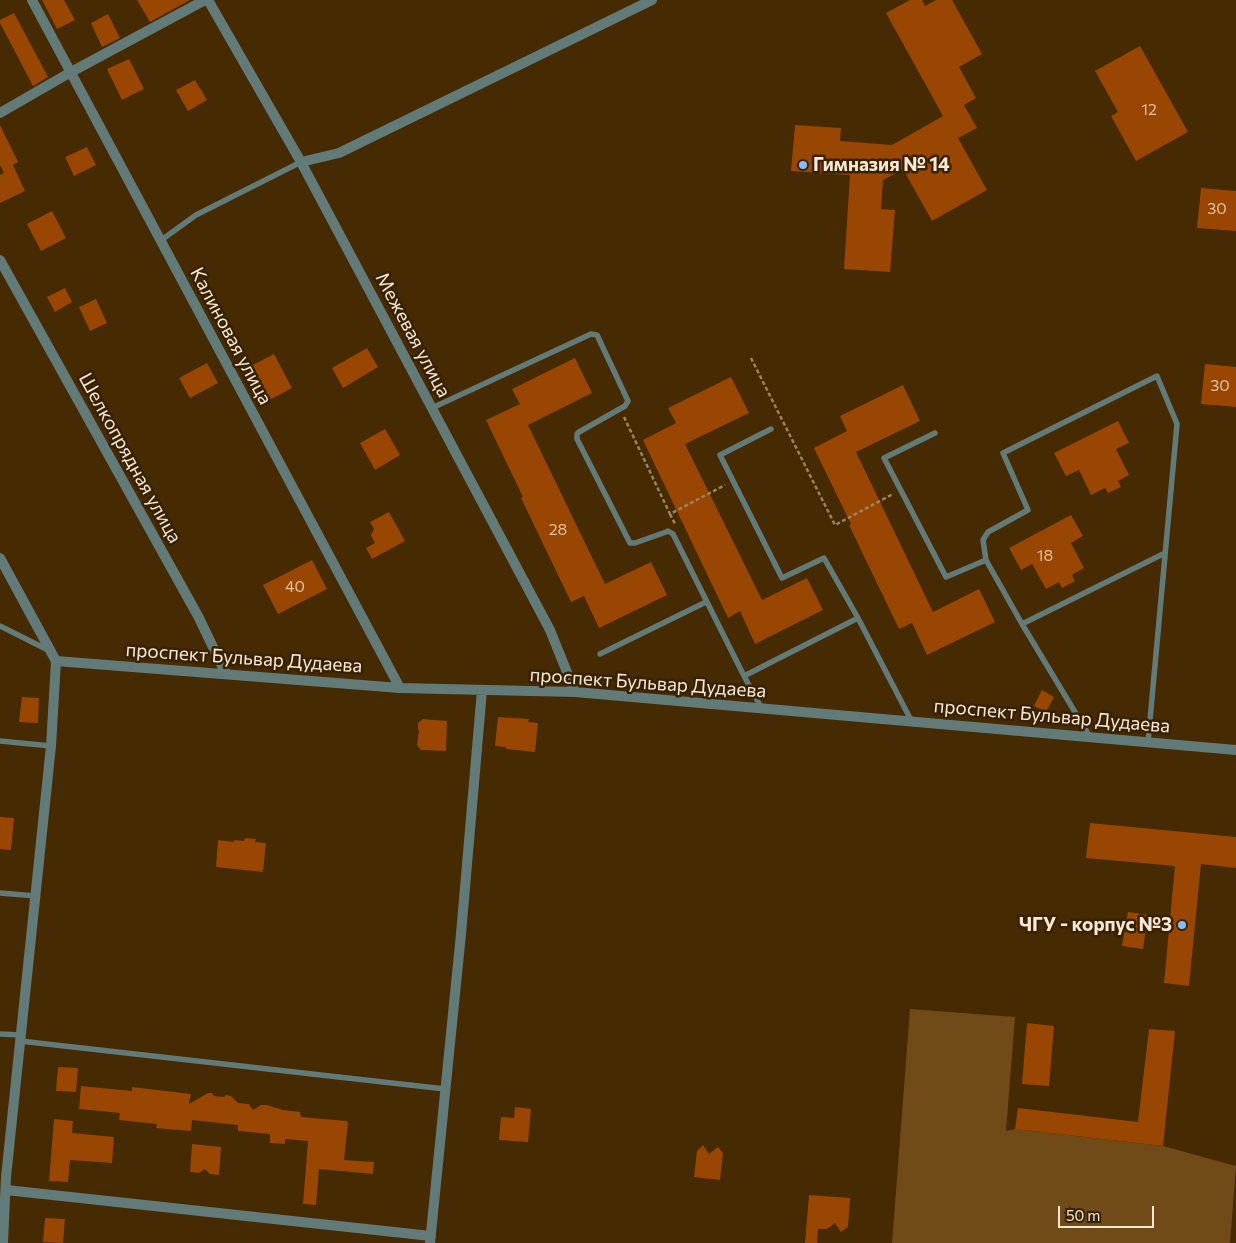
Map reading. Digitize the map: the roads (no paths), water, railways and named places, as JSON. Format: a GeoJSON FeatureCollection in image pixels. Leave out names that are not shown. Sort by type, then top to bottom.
{"type":"FeatureCollection","features":[{"type":"Feature","properties":{"kind":"street","name":"Калиновая улица"},"geometry":{"type":"LineString","coordinates":[[32,0],[400,688]]}},
{"type":"Feature","properties":{"kind":"street"},"geometry":{"type":"LineString","coordinates":[[0,112],[207,0]]}},
{"type":"Feature","properties":{"kind":"street","name":"Межевая улица"},"geometry":{"type":"LineString","coordinates":[[207,0],[301,162],[432,408],[550,630],[575,692]]}},
{"type":"Feature","properties":{"kind":"street"},"geometry":{"type":"LineString","coordinates":[[301,162],[339,153],[652,0]]}},
{"type":"Feature","properties":{"kind":"street","name":"Шелкопрядная улица"},"geometry":{"type":"LineString","coordinates":[[0,260],[198,616],[226,674]]}},
{"type":"Feature","properties":{"kind":"street"},"geometry":{"type":"LineString","coordinates":[[0,558],[54,656],[51,746],[21,1038],[3,1177],[6,1190],[3,1243]]}},
{"type":"Feature","properties":{"kind":"street","name":"проспект Бульвар Дудаева"},"geometry":{"type":"LineString","coordinates":[[54,656],[226,674],[400,688],[575,692],[1236,750]]}},
{"type":"Feature","properties":{"kind":"street"},"geometry":{"type":"LineString","coordinates":[[6,1190],[430,1239],[461,934],[482,690]]}},
{"type":"Feature","properties":{"kind":"lane"},"geometry":{"type":"LineString","coordinates":[[160,241],[196,215],[301,162]]}},
{"type":"Feature","properties":{"kind":"lane"},"geometry":{"type":"LineString","coordinates":[[432,408],[594,334],[599,337],[628,398],[627,404],[579,432],[577,440],[628,541],[632,544],[671,532],[762,709]]}},
{"type":"Feature","properties":{"kind":"lane"},"geometry":{"type":"LineString","coordinates":[[1090,737],[986,560],[984,540],[988,532],[1028,510],[1003,453],[1157,376],[1177,424],[1148,742]]}},
{"type":"Feature","properties":{"kind":"lane"},"geometry":{"type":"LineString","coordinates":[[770,429],[720,455],[782,578],[824,558],[858,618],[912,722]]}},
{"type":"Feature","properties":{"kind":"lane"},"geometry":{"type":"LineString","coordinates":[[935,433],[884,458],[946,577],[986,560]]}},
{"type":"Feature","properties":{"kind":"lane"},"geometry":{"type":"LineString","coordinates":[[1022,624],[1165,553]]}},
{"type":"Feature","properties":{"kind":"lane"},"geometry":{"type":"LineString","coordinates":[[600,654],[706,602]]}},
{"type":"Feature","properties":{"kind":"lane"},"geometry":{"type":"LineString","coordinates":[[744,676],[858,618]]}},
{"type":"Feature","properties":{"kind":"lane"},"geometry":{"type":"LineString","coordinates":[[0,626],[54,656]]}},
{"type":"Feature","properties":{"kind":"lane"},"geometry":{"type":"LineString","coordinates":[[0,741],[51,746]]}},
{"type":"Feature","properties":{"kind":"lane"},"geometry":{"type":"LineString","coordinates":[[0,893],[36,896]]}},
{"type":"Feature","properties":{"kind":"lane"},"geometry":{"type":"LineString","coordinates":[[0,1034],[445,1089]]}},
{"type":"Feature","properties":{"kind":"place","name":"Гимназия № 14"},"geometry":{"type":"Point","coordinates":[803,165]}},
{"type":"Feature","properties":{"kind":"place","name":"ЧГУ - корпус №3"},"geometry":{"type":"Point","coordinates":[1182,925]}}]}
